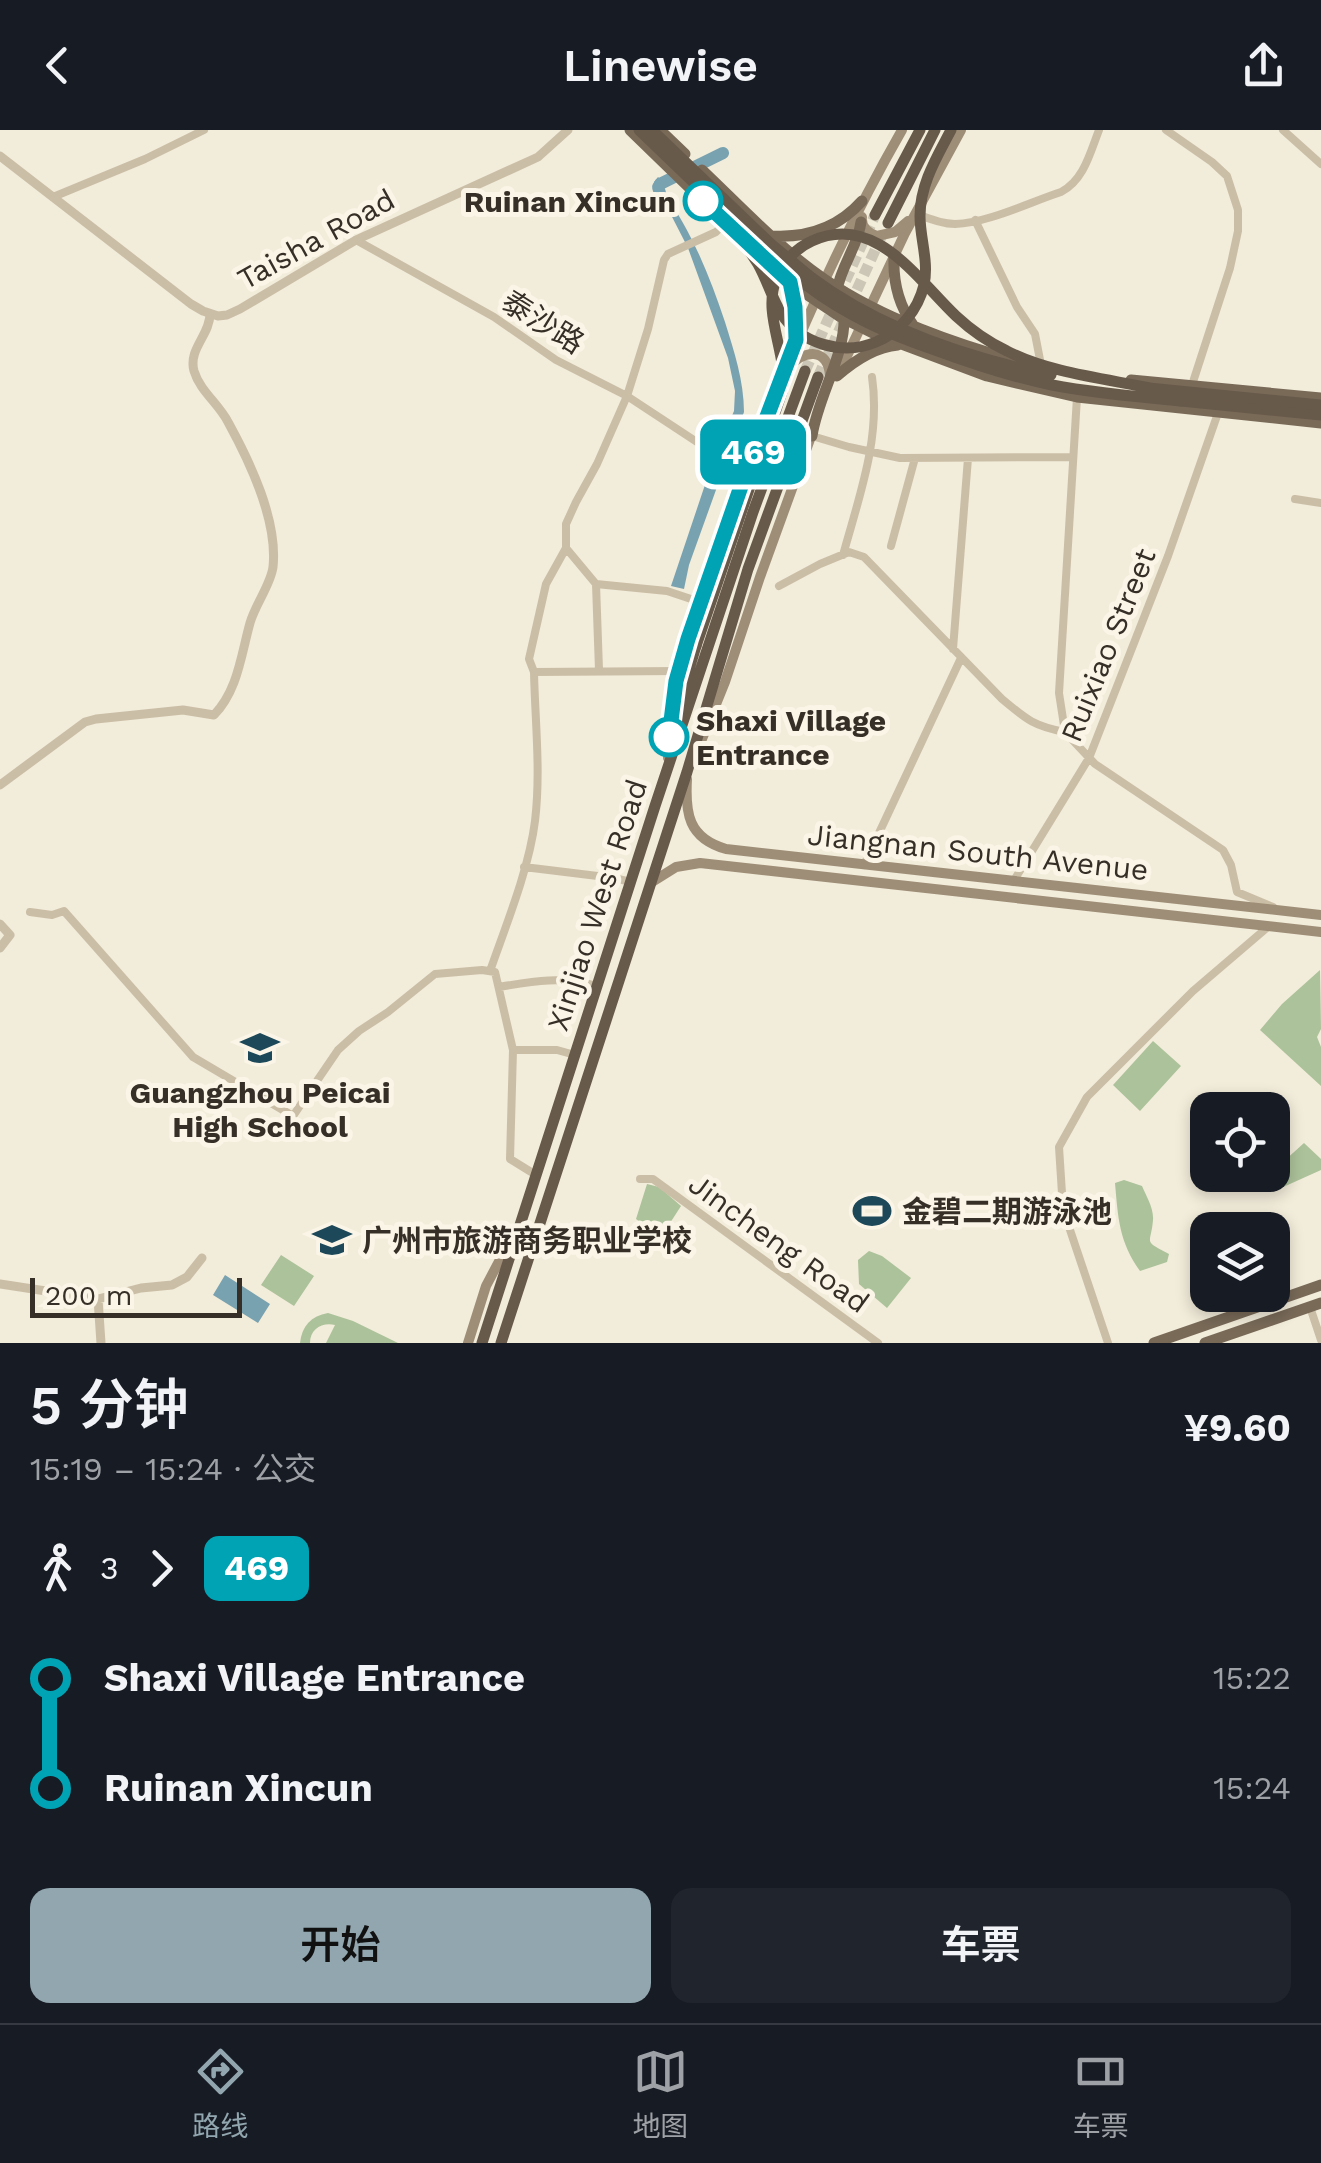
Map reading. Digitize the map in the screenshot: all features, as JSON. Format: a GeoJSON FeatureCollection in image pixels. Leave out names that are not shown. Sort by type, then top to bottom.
{"type":"FeatureCollection","features":[{"type":"Feature","properties":{"kind":"highway"},"geometry":{"type":"LineString","coordinates":[[639,130],[725,217],[786,270],[838,308],[883,330],[1012,376],[1069,388],[1321,414]]}},
{"type":"Feature","properties":{"kind":"highway"},"geometry":{"type":"LineString","coordinates":[[652,130],[784,255],[826,288],[869,314],[910,332],[1004,364],[1078,380],[1321,406]]}},
{"type":"Feature","properties":{"kind":"highway"},"geometry":{"type":"LineString","coordinates":[[874,215],[920,130]]}},
{"type":"Feature","properties":{"kind":"highway"},"geometry":{"type":"LineString","coordinates":[[888,222],[935,130]]}},
{"type":"Feature","properties":{"kind":"highway"},"geometry":{"type":"LineString","coordinates":[[725,217],[758,264],[781,314],[793,327],[828,346],[851,348],[877,342],[904,322],[920,297],[926,267],[920,216],[922,195],[951,130]]}},
{"type":"Feature","properties":{"kind":"highway"},"geometry":{"type":"LineString","coordinates":[[667,770],[677,713],[696,646],[782,392],[783,365],[772,314],[773,288],[784,264],[806,244],[832,234],[869,239],[901,259],[976,332],[1012,354],[1041,365],[1155,388]]}},
{"type":"Feature","properties":{"kind":"highway","name":"Xinjiao West Road"},"geometry":{"type":"LineString","coordinates":[[482,1343],[667,770],[753,512],[805,371]]}},
{"type":"Feature","properties":{"kind":"highway","name":"Xinjiao West Road"},"geometry":{"type":"LineString","coordinates":[[502,1343],[753,556],[828,376]]}},
{"type":"Feature","properties":{"kind":"main road"},"geometry":{"type":"LineString","coordinates":[[630,130],[790,282],[860,328],[987,376],[1077,397],[1321,423]]}},
{"type":"Feature","properties":{"kind":"main road"},"geometry":{"type":"LineString","coordinates":[[660,130],[772,236],[824,279],[913,324],[975,348],[1042,367],[1111,378],[1321,398]]}},
{"type":"Feature","properties":{"kind":"main road"},"geometry":{"type":"LineString","coordinates":[[667,770],[679,671],[781,378],[862,201],[902,130]]}},
{"type":"Feature","properties":{"kind":"main road"},"geometry":{"type":"LineString","coordinates":[[828,376],[860,328],[962,130]]}},
{"type":"Feature","properties":{"kind":"main road"},"geometry":{"type":"LineString","coordinates":[[772,236],[817,232],[846,218],[862,201]]}},
{"type":"Feature","properties":{"kind":"main road"},"geometry":{"type":"LineString","coordinates":[[860,328],[847,311],[838,287],[857,241],[862,201]]}},
{"type":"Feature","properties":{"kind":"main road"},"geometry":{"type":"LineString","coordinates":[[861,222],[869,233],[882,236],[895,232],[916,214]]}},
{"type":"Feature","properties":{"kind":"main road"},"geometry":{"type":"LineString","coordinates":[[894,257],[899,298],[913,324]]}},
{"type":"Feature","properties":{"kind":"main road"},"geometry":{"type":"LineString","coordinates":[[687,772],[726,682],[812,436],[815,414],[841,339],[842,305],[824,279]]}},
{"type":"Feature","properties":{"kind":"main road"},"geometry":{"type":"LineString","coordinates":[[790,282],[796,340]]}},
{"type":"Feature","properties":{"kind":"main road"},"geometry":{"type":"LineString","coordinates":[[902,345],[902,333],[913,324]]}},
{"type":"Feature","properties":{"kind":"main road"},"geometry":{"type":"LineString","coordinates":[[828,376],[886,346],[902,345]]}},
{"type":"Feature","properties":{"kind":"main road"},"geometry":{"type":"LineString","coordinates":[[781,378],[799,357],[809,353],[829,366],[828,376]]}},
{"type":"Feature","properties":{"kind":"main road","name":"Jiangnan South Avenue"},"geometry":{"type":"LineString","coordinates":[[687,772],[689,820],[708,842],[726,849],[1321,916]]}},
{"type":"Feature","properties":{"kind":"main road","name":"Jiangnan South Avenue"},"geometry":{"type":"LineString","coordinates":[[652,882],[676,868],[700,863],[1321,932]]}},
{"type":"Feature","properties":{"kind":"main road"},"geometry":{"type":"LineString","coordinates":[[468,1343],[486,1286],[519,1226]]}},
{"type":"Feature","properties":{"kind":"main road"},"geometry":{"type":"LineString","coordinates":[[1154,1343],[1321,1285]]}},
{"type":"Feature","properties":{"kind":"main road"},"geometry":{"type":"LineString","coordinates":[[1205,1343],[1315,1305]]}},
{"type":"Feature","properties":{"kind":"street"},"geometry":{"type":"LineString","coordinates":[[52,197],[204,130]]}},
{"type":"Feature","properties":{"kind":"street","name":"Taisha Road"},"geometry":{"type":"LineString","coordinates":[[0,156],[192,304],[210,314],[227,315],[356,240],[538,156],[568,130]]}},
{"type":"Feature","properties":{"kind":"street"},"geometry":{"type":"LineString","coordinates":[[916,214],[957,224],[1061,192],[1071,187],[1084,166],[1099,130]]}},
{"type":"Feature","properties":{"kind":"street"},"geometry":{"type":"LineString","coordinates":[[1166,130],[1226,176],[1238,210],[1230,268],[1192,386]]}},
{"type":"Feature","properties":{"kind":"street"},"geometry":{"type":"LineString","coordinates":[[1282,130],[1321,164]]}},
{"type":"Feature","properties":{"kind":"street"},"geometry":{"type":"LineString","coordinates":[[536,1175],[510,1159],[513,1050],[492,971],[535,826],[538,773],[534,672],[530,659],[546,584],[566,548],[566,524],[626,396],[648,329],[664,260],[668,254],[716,232],[725,217]]}},
{"type":"Feature","properties":{"kind":"street"},"geometry":{"type":"LineString","coordinates":[[974,220],[1016,307],[1035,334],[1042,367]]}},
{"type":"Feature","properties":{"kind":"street","name":"泰沙路"},"geometry":{"type":"LineString","coordinates":[[356,240],[494,317],[556,360],[626,396],[704,446]]}},
{"type":"Feature","properties":{"kind":"street"},"geometry":{"type":"LineString","coordinates":[[0,785],[85,722],[183,710],[214,714],[235,679],[253,611],[272,571],[273,544],[265,503],[237,441],[222,410],[205,391],[194,370],[193,355],[210,324],[210,314]]}},
{"type":"Feature","properties":{"kind":"street"},"geometry":{"type":"LineString","coordinates":[[843,555],[871,452],[876,402],[872,377]]}},
{"type":"Feature","properties":{"kind":"street"},"geometry":{"type":"LineString","coordinates":[[1077,397],[1059,694],[1065,732],[1094,764],[1223,850],[1237,892],[1282,911]]}},
{"type":"Feature","properties":{"kind":"street","name":"Ruixiao Street"},"geometry":{"type":"LineString","coordinates":[[1013,882],[1089,758],[1168,556],[1218,412]]}},
{"type":"Feature","properties":{"kind":"street"},"geometry":{"type":"LineString","coordinates":[[812,436],[900,458],[1073,457]]}},
{"type":"Feature","properties":{"kind":"street"},"geometry":{"type":"LineString","coordinates":[[891,546],[915,458]]}},
{"type":"Feature","properties":{"kind":"street"},"geometry":{"type":"LineString","coordinates":[[953,649],[968,458]]}},
{"type":"Feature","properties":{"kind":"street"},"geometry":{"type":"LineString","coordinates":[[1296,499],[1321,502]]}},
{"type":"Feature","properties":{"kind":"street"},"geometry":{"type":"LineString","coordinates":[[566,548],[596,584],[599,670]]}},
{"type":"Feature","properties":{"kind":"street"},"geometry":{"type":"LineString","coordinates":[[778,586],[849,552],[864,556],[961,658],[1026,719],[1040,728],[1065,732]]}},
{"type":"Feature","properties":{"kind":"street"},"geometry":{"type":"LineString","coordinates":[[596,584],[667,591],[700,602]]}},
{"type":"Feature","properties":{"kind":"street"},"geometry":{"type":"LineString","coordinates":[[864,865],[961,658]]}},
{"type":"Feature","properties":{"kind":"street"},"geometry":{"type":"LineString","coordinates":[[534,672],[679,671]]}},
{"type":"Feature","properties":{"kind":"street"},"geometry":{"type":"LineString","coordinates":[[524,867],[631,882]]}},
{"type":"Feature","properties":{"kind":"street"},"geometry":{"type":"LineString","coordinates":[[30,912],[52,915],[64,911],[193,1057],[293,1116],[338,1050],[435,974],[492,971]]}},
{"type":"Feature","properties":{"kind":"street"},"geometry":{"type":"LineString","coordinates":[[0,924],[10,936],[0,948]]}},
{"type":"Feature","properties":{"kind":"street"},"geometry":{"type":"LineString","coordinates":[[1108,1343],[1062,1208],[1059,1147],[1087,1096],[1193,990],[1269,926]]}},
{"type":"Feature","properties":{"kind":"street"},"geometry":{"type":"LineString","coordinates":[[499,987],[574,980],[597,986]]}},
{"type":"Feature","properties":{"kind":"street"},"geometry":{"type":"LineString","coordinates":[[513,1050],[575,1054]]}},
{"type":"Feature","properties":{"kind":"street","name":"Jincheng Road"},"geometry":{"type":"LineString","coordinates":[[640,1179],[653,1179],[878,1343]]}},
{"type":"Feature","properties":{"kind":"street"},"geometry":{"type":"LineString","coordinates":[[0,1284],[98,1299],[172,1284],[187,1277],[202,1258]]}},
{"type":"Feature","properties":{"kind":"street"},"geometry":{"type":"LineString","coordinates":[[98,1299],[101,1343]]}},
{"type":"Feature","properties":{"kind":"street"},"geometry":{"type":"LineString","coordinates":[[1315,1305],[1321,1340]]}},
{"type":"Feature","properties":{"kind":"green space"},"geometry":{"type":"Polygon","coordinates":[[[1320,970],[1321,1029],[1317,1037],[1321,1047],[1321,1086],[1260,1030],[1320,970]]]}},
{"type":"Feature","properties":{"kind":"green space"},"geometry":{"type":"Polygon","coordinates":[[[1153,1041],[1181,1066],[1140,1111],[1113,1085],[1153,1041]]]}},
{"type":"Feature","properties":{"kind":"green space"},"geometry":{"type":"Polygon","coordinates":[[[1304,1143],[1321,1159],[1321,1170],[1290,1184],[1290,1156],[1304,1143]]]}},
{"type":"Feature","properties":{"kind":"green space"},"geometry":{"type":"Polygon","coordinates":[[[1124,1180],[1142,1186],[1153,1216],[1150,1241],[1169,1254],[1167,1262],[1140,1271],[1133,1260],[1117,1207],[1115,1183],[1124,1180]]]}},
{"type":"Feature","properties":{"kind":"green space"},"geometry":{"type":"Polygon","coordinates":[[[647,1184],[659,1187],[681,1206],[661,1237],[636,1219],[647,1184]]]}},
{"type":"Feature","properties":{"kind":"green space"},"geometry":{"type":"Polygon","coordinates":[[[869,1251],[911,1278],[887,1308],[859,1284],[858,1260],[869,1251]]]}},
{"type":"Feature","properties":{"kind":"green space"},"geometry":{"type":"Polygon","coordinates":[[[281,1255],[314,1276],[294,1306],[261,1285],[281,1255]]]}},
{"type":"Feature","properties":{"kind":"green space"},"geometry":{"type":"Polygon","coordinates":[[[328,1313],[398,1343],[326,1343],[335,1325],[330,1324],[314,1330],[310,1343],[300,1343],[308,1323],[328,1313]]]}},
{"type":"Feature","properties":{"kind":"water"},"geometry":{"type":"Polygon","coordinates":[[[658,177],[666,184],[662,190],[690,237],[712,287],[735,355],[744,400],[744,412],[684,589],[671,586],[734,411],[735,391],[728,358],[688,248],[654,188],[658,177]]]}},
{"type":"Feature","properties":{"kind":"water"},"geometry":{"type":"Polygon","coordinates":[[[225,1275],[270,1304],[258,1323],[213,1295],[225,1275]]]}},
{"type":"Feature","properties":{"kind":"waterway"},"geometry":{"type":"LineString","coordinates":[[660,193],[660,184],[723,153]]}},
{"type":"Feature","properties":{"kind":"tunnel"},"geometry":{"type":"LineString","coordinates":[[805,371],[875,215]]}},
{"type":"Feature","properties":{"kind":"tunnel"},"geometry":{"type":"LineString","coordinates":[[850,305],[882,235]]}},
{"type":"Feature","properties":{"kind":"tunnel"},"geometry":{"type":"LineString","coordinates":[[818,377],[843,322]]}},
{"type":"Feature","properties":{"kind":"bus line","name":"469"},"geometry":{"type":"LineString","coordinates":[[669,737],[676,681],[688,639],[796,340],[790,282],[703,201]]}},
{"type":"Feature","properties":{"kind":"place","name":"Ruinan Xincun"},"geometry":{"type":"Point","coordinates":[703,201]}},
{"type":"Feature","properties":{"kind":"place","name":"Shaxi Village Entrance"},"geometry":{"type":"Point","coordinates":[669,737]}},
{"type":"Feature","properties":{"kind":"place","name":"Guangzhou Peicai High School"},"geometry":{"type":"Point","coordinates":[260,1048]}},
{"type":"Feature","properties":{"kind":"place","name":"金碧二期游泳池"},"geometry":{"type":"Point","coordinates":[872,1211]}},
{"type":"Feature","properties":{"kind":"place","name":"广州市旅游商务职业学校"},"geometry":{"type":"Point","coordinates":[332,1240]}}]}
